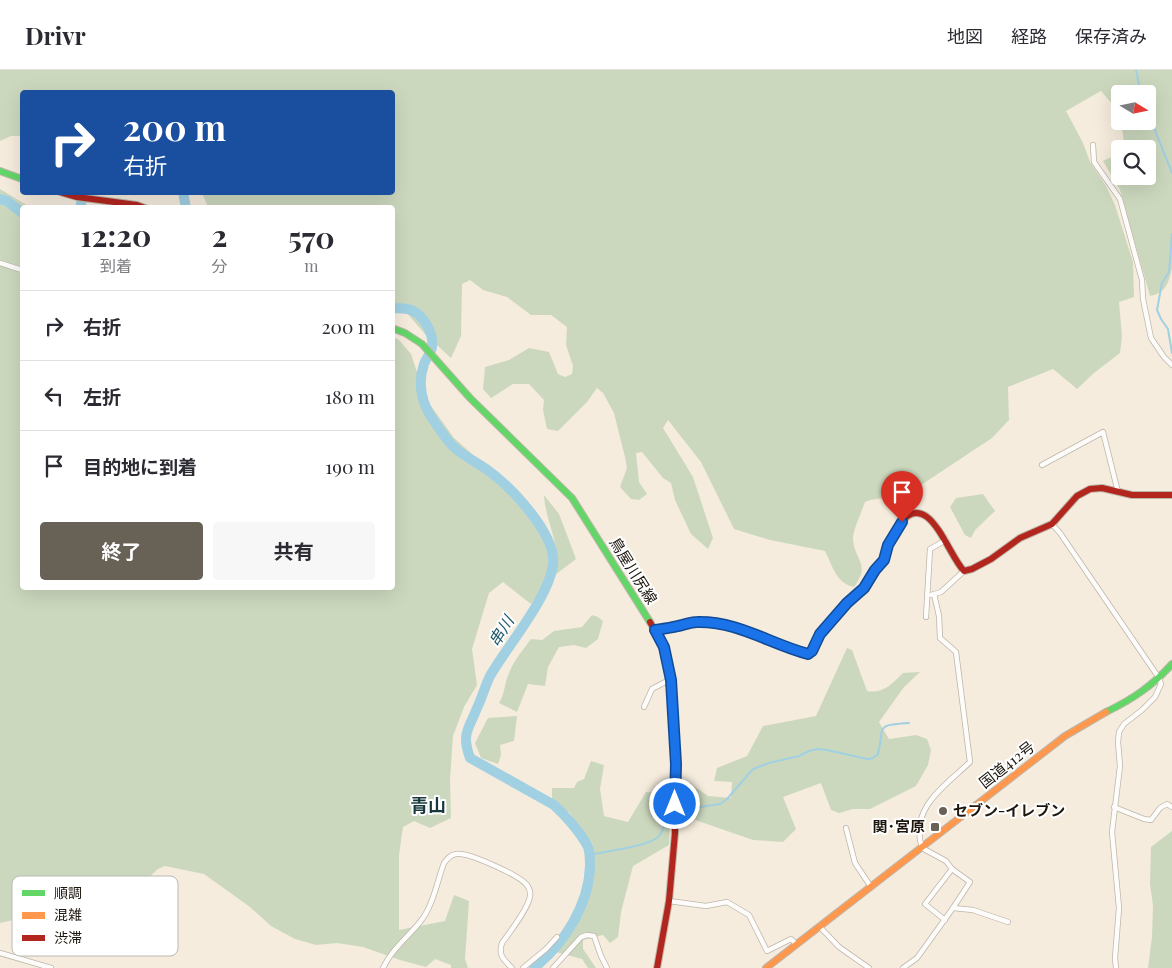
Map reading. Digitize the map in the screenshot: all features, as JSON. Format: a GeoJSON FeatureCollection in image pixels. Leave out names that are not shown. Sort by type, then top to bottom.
{"type":"FeatureCollection","features":[{"type":"Feature","properties":{"kind":"main road"},"geometry":{"type":"LineString","coordinates":[[0,171],[20,178]]}},
{"type":"Feature","properties":{"kind":"main road"},"geometry":{"type":"LineString","coordinates":[[70,195],[137,205]]}},
{"type":"Feature","properties":{"kind":"main road","name":"鳥屋川尻線"},"geometry":{"type":"LineString","coordinates":[[395,329],[422,344],[470,398],[572,498],[664,647],[671,680],[676,764],[675,833],[669,901],[657,968]]}},
{"type":"Feature","properties":{"kind":"main road"},"geometry":{"type":"LineString","coordinates":[[655,630],[694,622],[708,622],[737,627],[756,633],[788,649],[808,654],[812,651],[820,634],[847,603],[864,588],[875,570],[884,560],[888,545],[896,528],[910,514],[924,514],[940,531],[957,564],[964,571],[972,569],[990,559],[1020,538],[1052,524],[1077,496],[1090,489],[1102,488],[1140,495],[1172,495]]}},
{"type":"Feature","properties":{"kind":"main road","name":"国道412号"},"geometry":{"type":"LineString","coordinates":[[766,968],[1065,736],[1134,698],[1159,678],[1172,664]]}},
{"type":"Feature","properties":{"kind":"street"},"geometry":{"type":"LineString","coordinates":[[1093,145],[1094,162],[1120,199],[1142,280],[1143,299],[1151,338],[1172,365]]}},
{"type":"Feature","properties":{"kind":"street"},"geometry":{"type":"LineString","coordinates":[[0,263],[20,269]]}},
{"type":"Feature","properties":{"kind":"street"},"geometry":{"type":"LineString","coordinates":[[1042,465],[1103,432],[1118,492]]}},
{"type":"Feature","properties":{"kind":"street"},"geometry":{"type":"LineString","coordinates":[[1052,524],[1159,678],[1161,684],[1155,697],[1124,724],[1119,732],[1120,766],[1112,832],[1119,908],[1116,968]]}},
{"type":"Feature","properties":{"kind":"street"},"geometry":{"type":"LineString","coordinates":[[926,616],[930,549],[946,540]]}},
{"type":"Feature","properties":{"kind":"street"},"geometry":{"type":"LineString","coordinates":[[927,596],[941,592],[964,571]]}},
{"type":"Feature","properties":{"kind":"street"},"geometry":{"type":"LineString","coordinates":[[903,968],[917,958],[970,882],[952,869],[946,861],[922,848],[918,837],[921,816],[929,800],[970,762],[956,652],[940,638],[939,616],[934,594]]}},
{"type":"Feature","properties":{"kind":"street"},"geometry":{"type":"LineString","coordinates":[[644,707],[652,688],[671,680]]}},
{"type":"Feature","properties":{"kind":"street"},"geometry":{"type":"LineString","coordinates":[[1114,807],[1151,820],[1160,808],[1167,804],[1172,807]]}},
{"type":"Feature","properties":{"kind":"street"},"geometry":{"type":"LineString","coordinates":[[846,828],[855,863],[871,887]]}},
{"type":"Feature","properties":{"kind":"street"},"geometry":{"type":"LineString","coordinates":[[383,968],[388,957],[424,916],[444,863],[448,858],[458,854],[486,862],[519,879],[528,887],[530,893],[528,902],[502,943],[500,950],[502,958],[512,968]]}},
{"type":"Feature","properties":{"kind":"street"},"geometry":{"type":"LineString","coordinates":[[945,920],[925,904],[952,869]]}},
{"type":"Feature","properties":{"kind":"street"},"geometry":{"type":"LineString","coordinates":[[669,901],[706,906],[727,902],[749,915],[767,951],[791,939],[797,945]]}},
{"type":"Feature","properties":{"kind":"street"},"geometry":{"type":"LineString","coordinates":[[953,908],[973,910],[1001,918],[1008,922]]}},
{"type":"Feature","properties":{"kind":"street"},"geometry":{"type":"LineString","coordinates":[[820,927],[839,947],[869,968]]}},
{"type":"Feature","properties":{"kind":"street"},"geometry":{"type":"LineString","coordinates":[[553,968],[581,937],[587,935],[594,936],[607,968]]}},
{"type":"Feature","properties":{"kind":"street"},"geometry":{"type":"LineString","coordinates":[[523,968],[557,937]]}},
{"type":"Feature","properties":{"kind":"street"},"geometry":{"type":"LineString","coordinates":[[0,953],[51,968]]}},
{"type":"Feature","properties":{"kind":"green space"},"geometry":{"type":"Polygon","coordinates":[[[0,70],[1172,70],[1172,268],[1170,278],[1163,290],[1150,296],[1117,185],[1156,185],[1156,140],[1124,140],[1122,130],[1156,130],[1156,85],[1111,85],[1111,103],[1101,91],[1066,111],[1083,143],[1090,162],[1106,186],[1115,205],[1133,262],[1134,297],[1119,302],[1122,336],[1120,353],[1077,389],[1053,369],[1008,387],[1009,420],[992,438],[906,495],[865,502],[853,536],[854,547],[862,568],[859,579],[854,587],[839,578],[825,551],[770,540],[734,529],[701,462],[668,420],[663,428],[693,477],[713,538],[708,549],[691,534],[675,500],[671,483],[663,478],[642,452],[636,453],[639,482],[647,494],[639,500],[631,499],[620,487],[627,468],[625,457],[614,413],[603,393],[597,388],[587,402],[558,431],[547,429],[543,410],[544,400],[529,384],[513,384],[491,398],[483,389],[485,367],[509,360],[529,348],[549,352],[558,374],[565,377],[572,374],[573,366],[566,345],[567,327],[551,315],[531,315],[507,297],[483,290],[470,280],[462,284],[461,336],[451,358],[425,334],[405,311],[395,308],[395,205],[207,205],[203,195],[395,195],[395,90],[20,90],[20,136],[11,136],[0,141],[0,70]]]}},
{"type":"Feature","properties":{"kind":"green space"},"geometry":{"type":"Polygon","coordinates":[[[1111,157],[1111,175],[1103,161],[1111,157]]]}},
{"type":"Feature","properties":{"kind":"green space"},"geometry":{"type":"Polygon","coordinates":[[[0,189],[27,205],[20,205],[20,590],[395,590],[395,338],[411,354],[426,399],[454,438],[480,461],[495,471],[536,512],[546,526],[549,568],[542,588],[531,604],[503,582],[489,593],[472,649],[477,685],[464,707],[453,736],[450,780],[451,818],[430,828],[414,821],[403,827],[399,855],[399,930],[445,921],[454,895],[469,901],[465,959],[468,968],[451,968],[451,965],[435,959],[426,967],[363,947],[337,943],[316,945],[295,939],[271,926],[250,907],[204,874],[165,866],[158,869],[150,876],[12,876],[12,920],[0,923],[0,189]]]}},
{"type":"Feature","properties":{"kind":"green space"},"geometry":{"type":"Polygon","coordinates":[[[983,494],[995,511],[975,530],[971,538],[965,535],[950,507],[956,498],[983,494]]]}},
{"type":"Feature","properties":{"kind":"green space"},"geometry":{"type":"Polygon","coordinates":[[[544,495],[559,514],[576,559],[555,575],[557,555],[544,495]]]}},
{"type":"Feature","properties":{"kind":"green space"},"geometry":{"type":"Polygon","coordinates":[[[592,615],[603,621],[598,639],[586,648],[574,645],[559,647],[548,667],[545,686],[528,684],[517,712],[499,703],[511,668],[531,639],[542,640],[554,631],[582,627],[592,615]]]}},
{"type":"Feature","properties":{"kind":"green space"},"geometry":{"type":"Polygon","coordinates":[[[847,648],[852,650],[867,691],[883,690],[903,673],[920,672],[904,687],[879,722],[889,739],[916,735],[927,739],[931,750],[928,765],[916,786],[870,809],[853,809],[839,813],[831,810],[821,783],[783,797],[796,829],[783,842],[753,840],[681,815],[681,787],[690,783],[708,796],[731,798],[732,782],[714,781],[717,768],[747,756],[763,726],[816,716],[847,648]]]}},
{"type":"Feature","properties":{"kind":"green space"},"geometry":{"type":"Polygon","coordinates":[[[517,716],[514,741],[500,745],[501,755],[498,764],[481,758],[475,743],[488,718],[517,716]]]}},
{"type":"Feature","properties":{"kind":"green space"},"geometry":{"type":"Polygon","coordinates":[[[591,761],[604,765],[600,789],[604,816],[628,822],[646,792],[671,793],[669,845],[633,866],[621,912],[618,937],[610,943],[603,935],[583,940],[583,949],[596,968],[588,968],[582,959],[552,951],[582,916],[594,874],[593,845],[569,812],[552,803],[552,788],[574,788],[577,782],[584,779],[591,761]]]}},
{"type":"Feature","properties":{"kind":"green space"},"geometry":{"type":"Polygon","coordinates":[[[1172,831],[1172,968],[1148,968],[1153,906],[1150,884],[1151,847],[1172,831]]]}},
{"type":"Feature","properties":{"kind":"waterway"},"geometry":{"type":"LineString","coordinates":[[1136,70],[1139,85]]}},
{"type":"Feature","properties":{"kind":"waterway"},"geometry":{"type":"LineString","coordinates":[[1155,130],[1172,173]]}},
{"type":"Feature","properties":{"kind":"waterway","name":"串川"},"geometry":{"type":"LineString","coordinates":[[81,205],[83,195]]}},
{"type":"Feature","properties":{"kind":"waterway","name":"串川"},"geometry":{"type":"LineString","coordinates":[[184,195],[185,205]]}},
{"type":"Feature","properties":{"kind":"waterway","name":"串川"},"geometry":{"type":"LineString","coordinates":[[0,199],[7,201],[20,211]]}},
{"type":"Feature","properties":{"kind":"waterway"},"geometry":{"type":"LineString","coordinates":[[1172,234],[1169,272],[1162,283],[1157,310],[1168,329],[1172,353]]}},
{"type":"Feature","properties":{"kind":"waterway","name":"串川"},"geometry":{"type":"LineString","coordinates":[[395,308],[416,312],[424,320],[430,331],[432,347],[424,364],[421,379],[422,394],[430,415],[455,448],[489,471],[520,500],[541,527],[552,553],[553,565],[544,592],[490,676],[466,737],[470,758],[554,805],[573,824],[588,847],[590,854],[589,881],[580,909],[565,935],[534,968]]}},
{"type":"Feature","properties":{"kind":"waterway"},"geometry":{"type":"LineString","coordinates":[[680,810],[720,804],[727,799],[753,769],[799,756],[809,751],[817,749],[827,750],[867,759],[873,758],[878,754],[881,733],[885,727],[909,723]]}},
{"type":"Feature","properties":{"kind":"waterway"},"geometry":{"type":"LineString","coordinates":[[589,855],[637,846],[654,840],[661,834],[670,815]]}},
{"type":"Feature","properties":{"kind":"traffic: fast"},"geometry":{"type":"LineString","coordinates":[[0,171],[20,178]]}},
{"type":"Feature","properties":{"kind":"traffic: fast"},"geometry":{"type":"LineString","coordinates":[[395,329],[422,344],[470,398],[572,498],[650,622]]}},
{"type":"Feature","properties":{"kind":"traffic: fast"},"geometry":{"type":"LineString","coordinates":[[1106,712],[1142,691],[1172,664]]}},
{"type":"Feature","properties":{"kind":"traffic: slow"},"geometry":{"type":"LineString","coordinates":[[655,630],[692,622],[726,625],[808,654],[824,628],[866,586],[883,561]]}},
{"type":"Feature","properties":{"kind":"traffic: slow"},"geometry":{"type":"LineString","coordinates":[[766,968],[1065,736],[1106,712]]}},
{"type":"Feature","properties":{"kind":"traffic: jam"},"geometry":{"type":"LineString","coordinates":[[70,195],[137,205]]}},
{"type":"Feature","properties":{"kind":"traffic: jam"},"geometry":{"type":"LineString","coordinates":[[883,561],[896,529],[907,516],[917,513],[927,517],[935,526],[964,571],[991,559],[1020,538],[1052,524],[1077,496],[1090,489],[1102,488],[1132,495],[1172,495]]}},
{"type":"Feature","properties":{"kind":"traffic: jam"},"geometry":{"type":"LineString","coordinates":[[650,622],[664,647],[671,679],[676,765],[675,833],[669,901],[657,968]]}},
{"type":"Feature","properties":{"kind":"place","name":"セブン-イレブン"},"geometry":{"type":"Point","coordinates":[943,811]}},
{"type":"Feature","properties":{"kind":"place","name":"関･宮原"},"geometry":{"type":"Point","coordinates":[935,827]}},
{"type":"Feature","properties":{"kind":"district","name":"青山"},"geometry":{"type":"Point","coordinates":[428,806]}},
{"type":"Feature","properties":{"kind":"route"},"geometry":{"type":"LineString","coordinates":[[675,804],[676,764],[671,680],[664,647],[655,630],[694,622],[708,622],[737,627],[756,633],[788,649],[808,654],[812,651],[820,634],[847,603],[864,588],[875,570],[884,560],[888,545],[896,528],[902,522]]}}]}
